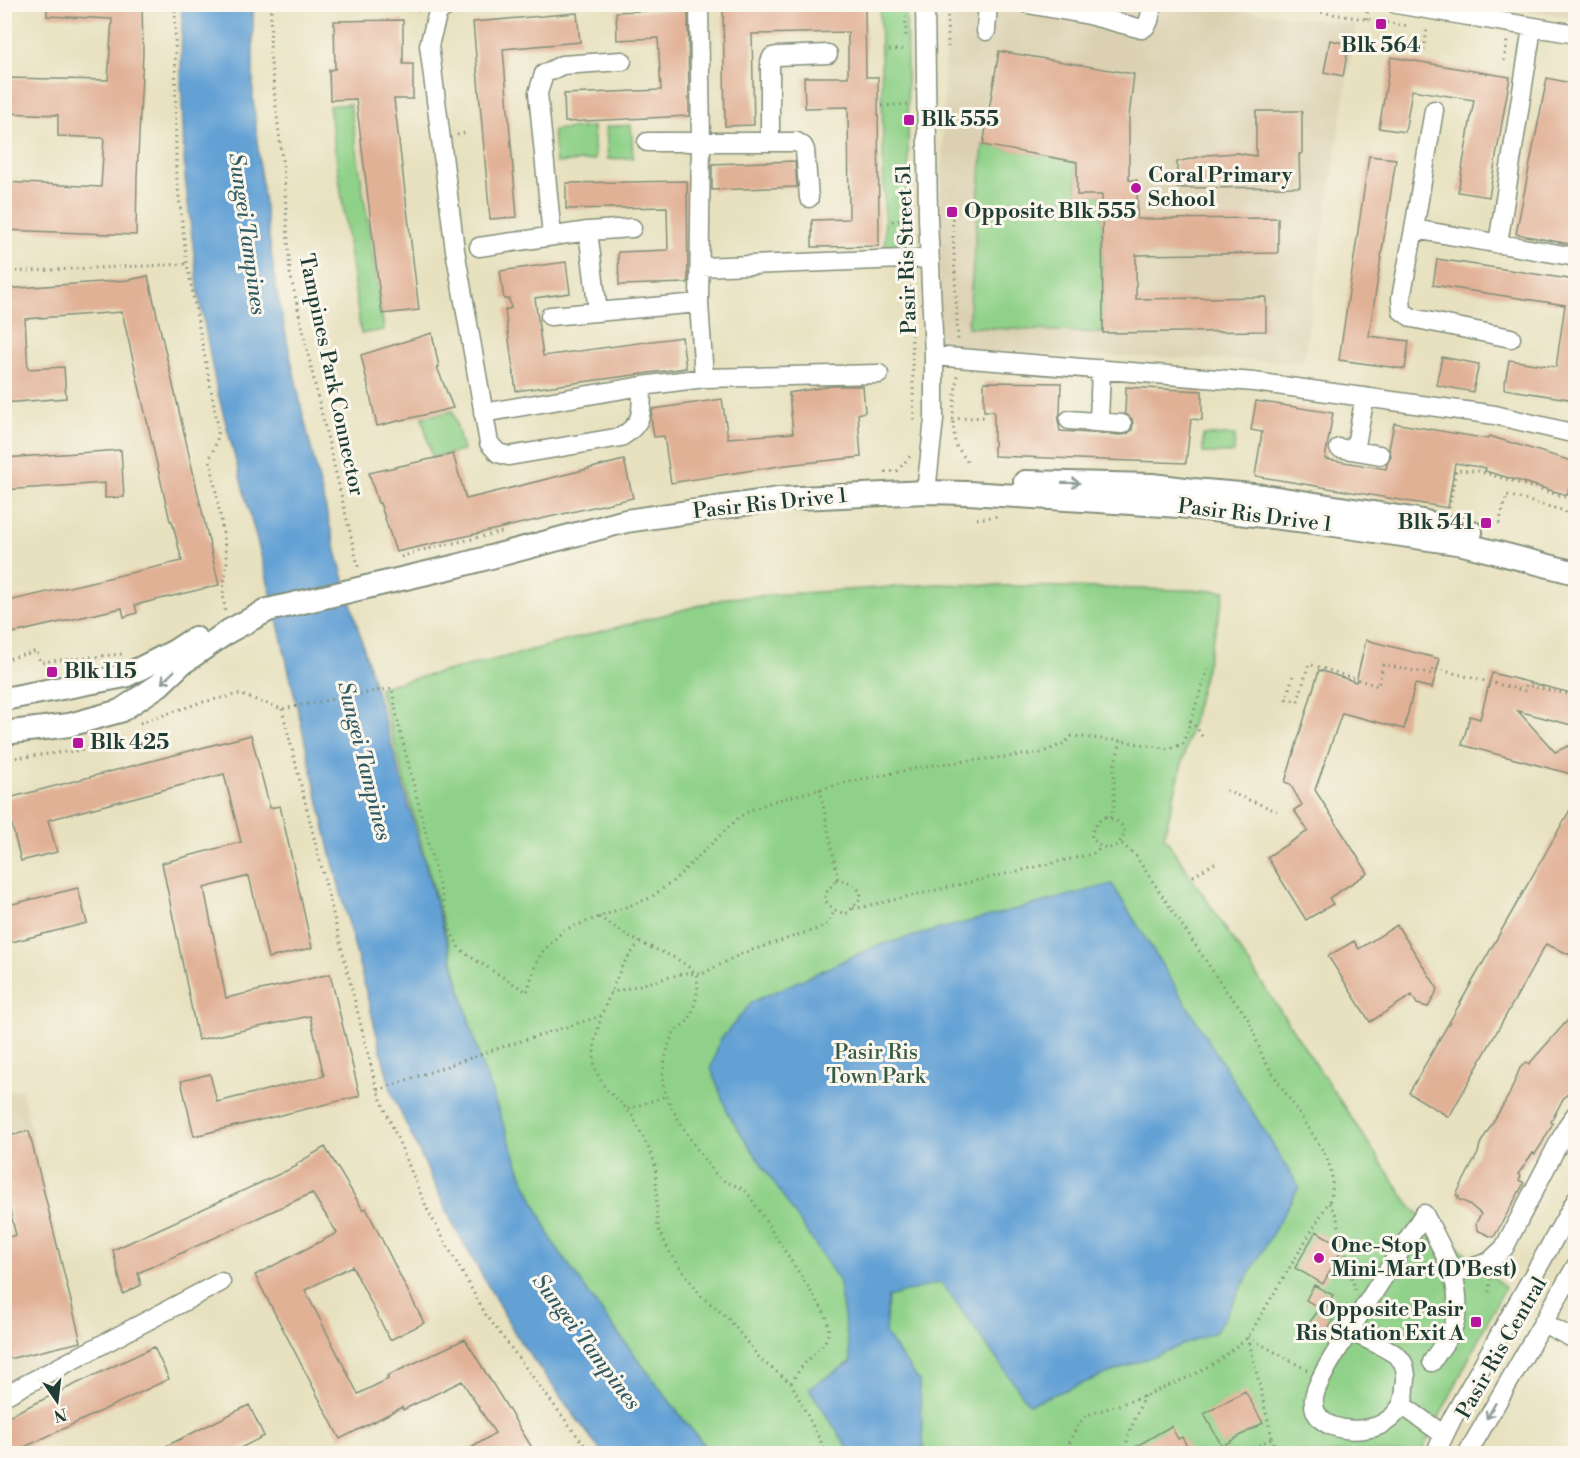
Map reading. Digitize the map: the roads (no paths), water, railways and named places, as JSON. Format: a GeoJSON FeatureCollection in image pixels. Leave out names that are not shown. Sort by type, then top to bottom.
{"type":"FeatureCollection","features":[{"type":"Feature","properties":{"kind":"main road","name":"Pasir Ris Drive 1"},"geometry":{"type":"LineString","coordinates":[[4,699],[125,676],[175,651],[225,620],[362,578],[619,514],[697,498],[859,482],[927,486],[1152,485],[1264,496],[1412,519],[1486,535],[1575,560]]}},
{"type":"Feature","properties":{"kind":"main road","name":"Pasir Ris Drive 1"},"geometry":{"type":"LineString","coordinates":[[927,486],[968,493],[1247,513],[1463,544],[1575,573]]}},
{"type":"Feature","properties":{"kind":"main road","name":"Pasir Ris Drive 1"},"geometry":{"type":"LineString","coordinates":[[4,734],[69,725],[120,711],[159,685],[181,664],[267,606]]}},
{"type":"Feature","properties":{"kind":"street"},"geometry":{"type":"LineString","coordinates":[[699,4],[701,142],[699,303],[704,378]]}},
{"type":"Feature","properties":{"kind":"street","name":"Pasir Ris Street 51"},"geometry":{"type":"LineString","coordinates":[[925,4],[929,258],[934,356],[934,419],[927,486]]}},
{"type":"Feature","properties":{"kind":"street"},"geometry":{"type":"LineString","coordinates":[[986,31],[987,4]]}},
{"type":"Feature","properties":{"kind":"street"},"geometry":{"type":"LineString","coordinates":[[1028,4],[1089,15],[1143,29],[1149,22],[1152,4]]}},
{"type":"Feature","properties":{"kind":"street"},"geometry":{"type":"LineString","coordinates":[[1396,4],[1575,34]]}},
{"type":"Feature","properties":{"kind":"street"},"geometry":{"type":"LineString","coordinates":[[444,8],[429,45],[455,250],[489,443],[498,453],[509,456],[621,437],[633,430],[641,415],[642,386]]}},
{"type":"Feature","properties":{"kind":"street"},"geometry":{"type":"LineString","coordinates":[[1497,244],[1532,28]]}},
{"type":"Feature","properties":{"kind":"street"},"geometry":{"type":"LineString","coordinates":[[770,142],[770,62],[772,57],[828,54]]}},
{"type":"Feature","properties":{"kind":"street"},"geometry":{"type":"LineString","coordinates":[[552,236],[538,93],[544,74],[562,65],[622,61]]}},
{"type":"Feature","properties":{"kind":"street"},"geometry":{"type":"LineString","coordinates":[[1434,110],[1401,298],[1402,311],[1412,318],[1511,338]]}},
{"type":"Feature","properties":{"kind":"street"},"geometry":{"type":"LineString","coordinates":[[647,142],[797,142],[805,150],[809,198]]}},
{"type":"Feature","properties":{"kind":"street"},"geometry":{"type":"LineString","coordinates":[[479,248],[588,231],[632,228]]}},
{"type":"Feature","properties":{"kind":"street"},"geometry":{"type":"LineString","coordinates":[[1414,229],[1575,257]]}},
{"type":"Feature","properties":{"kind":"street"},"geometry":{"type":"LineString","coordinates":[[588,231],[598,312]]}},
{"type":"Feature","properties":{"kind":"street"},"geometry":{"type":"LineString","coordinates":[[700,267],[929,258]]}},
{"type":"Feature","properties":{"kind":"street"},"geometry":{"type":"LineString","coordinates":[[550,316],[699,303]]}},
{"type":"Feature","properties":{"kind":"street"},"geometry":{"type":"LineString","coordinates":[[934,356],[1254,382],[1495,415],[1575,434]]}},
{"type":"Feature","properties":{"kind":"street"},"geometry":{"type":"LineString","coordinates":[[1099,422],[1101,369]]}},
{"type":"Feature","properties":{"kind":"street"},"geometry":{"type":"LineString","coordinates":[[483,413],[704,378],[879,374]]}},
{"type":"Feature","properties":{"kind":"street"},"geometry":{"type":"LineString","coordinates":[[1365,397],[1347,449],[1380,455]]}},
{"type":"Feature","properties":{"kind":"street"},"geometry":{"type":"LineString","coordinates":[[1069,420],[1122,424]]}},
{"type":"Feature","properties":{"kind":"street"},"geometry":{"type":"LineString","coordinates":[[1452,1274],[1489,1262],[1504,1248],[1575,1114]]}},
{"type":"Feature","properties":{"kind":"street","name":"Pasir Ris Central"},"geometry":{"type":"LineString","coordinates":[[1435,1454],[1444,1435],[1568,1232],[1575,1200]]}},
{"type":"Feature","properties":{"kind":"street"},"geometry":{"type":"LineString","coordinates":[[1350,1331],[1384,1347],[1401,1360],[1407,1379],[1402,1405],[1391,1419],[1371,1428],[1348,1430],[1329,1425],[1321,1419],[1314,1408],[1316,1387],[1361,1312],[1425,1214],[1449,1262],[1455,1282],[1457,1310],[1452,1330],[1432,1362]]}},
{"type":"Feature","properties":{"kind":"street","name":"Pasir Ris Central"},"geometry":{"type":"LineString","coordinates":[[1467,1454],[1575,1266]]}},
{"type":"Feature","properties":{"kind":"street"},"geometry":{"type":"LineString","coordinates":[[4,1396],[220,1282]]}},
{"type":"Feature","properties":{"kind":"street"},"geometry":{"type":"LineString","coordinates":[[1543,1323],[1575,1340]]}},
{"type":"Feature","properties":{"kind":"street"},"geometry":{"type":"LineString","coordinates":[[1402,1405],[1444,1435]]}},
{"type":"Feature","properties":{"kind":"water","name":"Sungei Tampines"},"geometry":{"type":"Polygon","coordinates":[[[182,5],[253,5],[253,98],[260,170],[276,289],[303,415],[337,555],[480,1060],[521,1173],[554,1244],[599,1308],[711,1453],[602,1453],[519,1340],[455,1228],[392,1094],[329,846],[272,597],[216,386],[199,296],[185,177],[181,77],[182,5]]]}},
{"type":"Feature","properties":{"kind":"water"},"geometry":{"type":"Polygon","coordinates":[[[1112,884],[1299,1187],[1216,1332],[1029,1404],[941,1282],[888,1297],[885,1334],[919,1381],[926,1453],[851,1453],[809,1388],[851,1362],[838,1279],[728,1114],[711,1068],[720,1040],[752,1002],[876,946],[1112,884]]]}},
{"type":"Feature","properties":{"kind":"place","name":"Blk 564"},"geometry":{"type":"Point","coordinates":[1381,24]}},
{"type":"Feature","properties":{"kind":"place","name":"Blk 555"},"geometry":{"type":"Point","coordinates":[909,120]}},
{"type":"Feature","properties":{"kind":"place","name":"Coral Primary School"},"geometry":{"type":"Point","coordinates":[1136,188]}},
{"type":"Feature","properties":{"kind":"place","name":"Opposite Blk 555"},"geometry":{"type":"Point","coordinates":[952,212]}},
{"type":"Feature","properties":{"kind":"place","name":"Blk 541"},"geometry":{"type":"Point","coordinates":[1486,523]}},
{"type":"Feature","properties":{"kind":"place","name":"Blk 115"},"geometry":{"type":"Point","coordinates":[52,672]}},
{"type":"Feature","properties":{"kind":"place","name":"Blk 425"},"geometry":{"type":"Point","coordinates":[78,743]}},
{"type":"Feature","properties":{"kind":"place","name":"One-Stop Mini-Mart (D'Best)"},"geometry":{"type":"Point","coordinates":[1319,1258]}},
{"type":"Feature","properties":{"kind":"place","name":"Opposite Pasir Ris Station Exit A"},"geometry":{"type":"Point","coordinates":[1476,1322]}},
{"type":"Feature","properties":{"kind":"park label","name":"Pasir Ris Town Park"},"geometry":{"type":"Point","coordinates":[876,1065]}}]}
